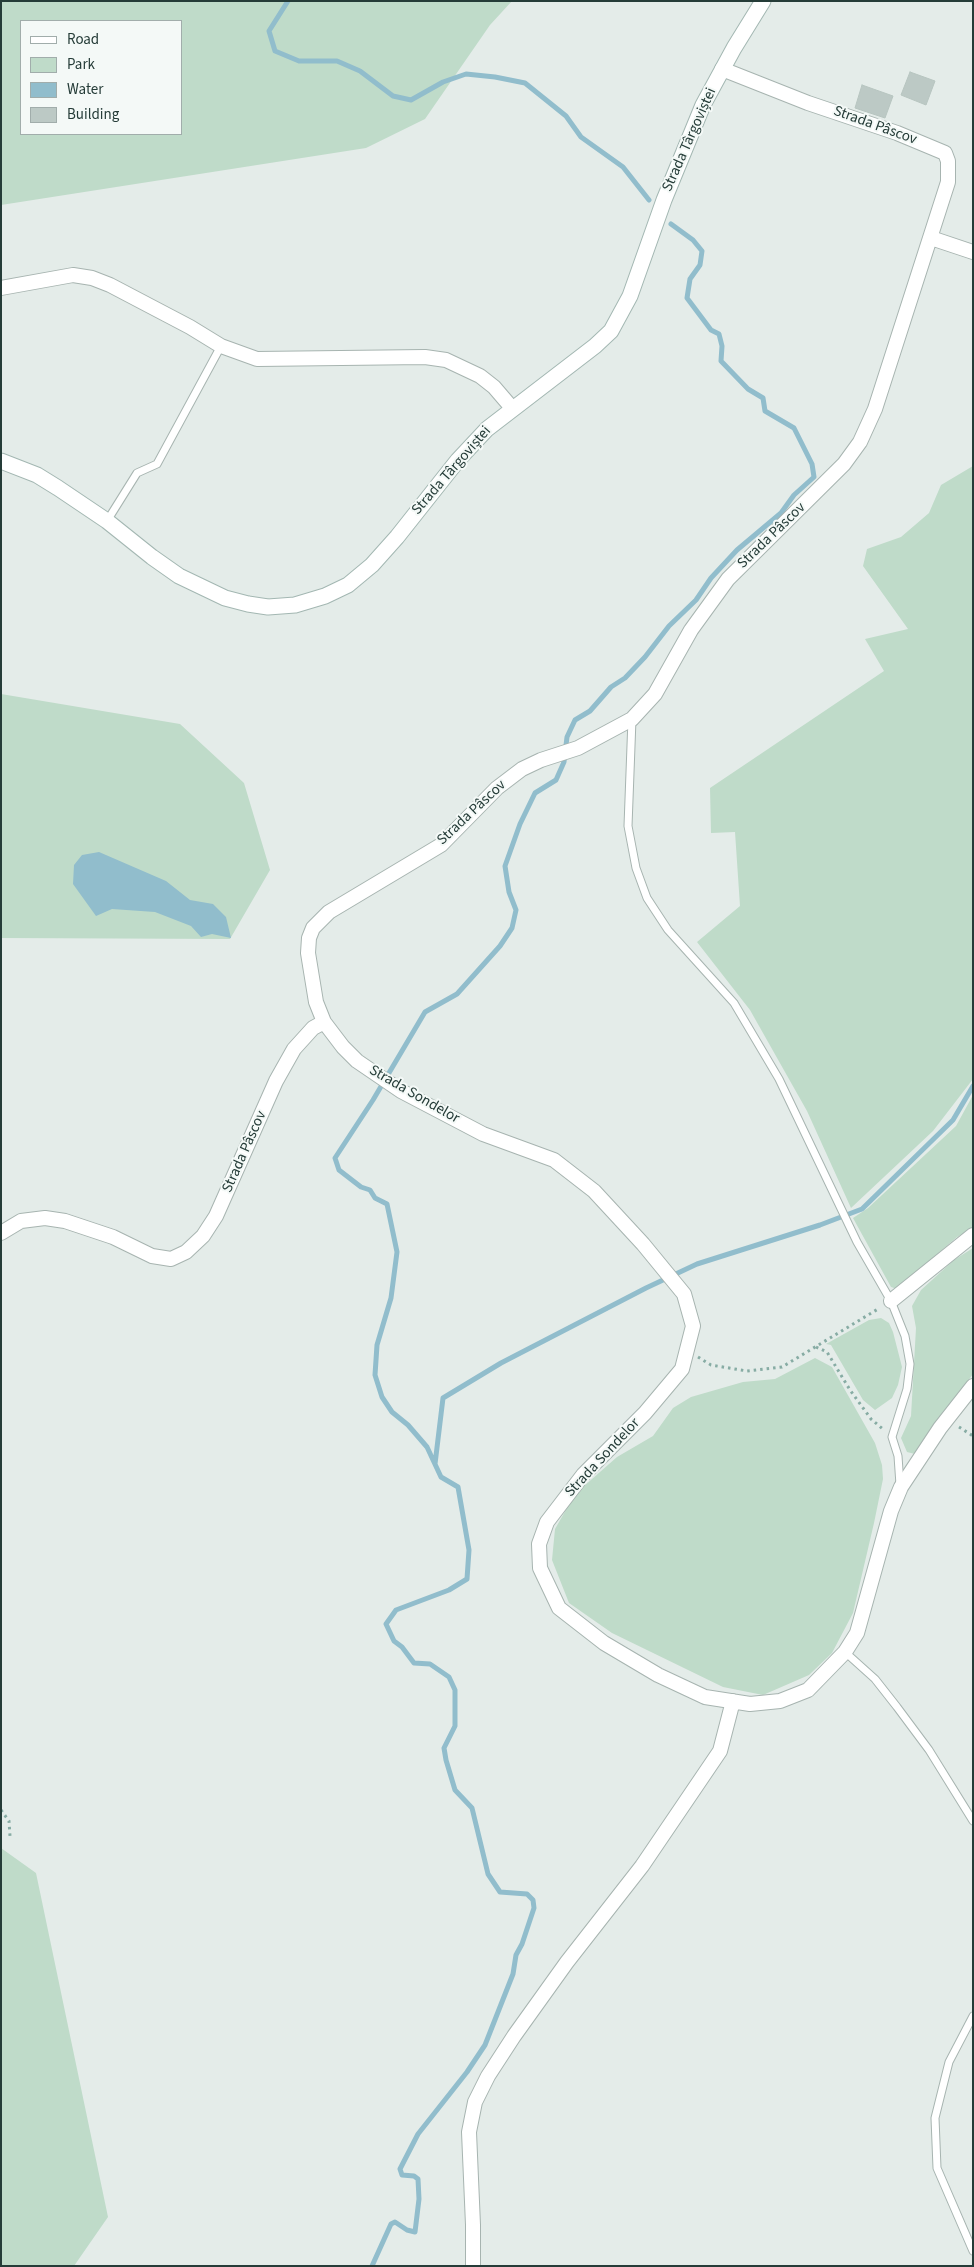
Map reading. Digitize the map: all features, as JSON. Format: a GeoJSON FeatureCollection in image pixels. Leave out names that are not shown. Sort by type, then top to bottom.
{"type":"FeatureCollection","features":[{"type":"Feature","properties":{"kind":"main road","name":"Strada Târgoviștei"},"geometry":{"type":"LineString","coordinates":[[1,461],[37,475],[107,521],[152,557],[204,589],[248,604],[268,607],[295,605],[325,596],[348,585],[372,565],[458,460],[487,429],[595,346],[611,331],[620,317],[642,269],[664,200],[686,144],[722,69],[764,1]]}},
{"type":"Feature","properties":{"kind":"street","name":"Strada Pâscov"},"geometry":{"type":"LineString","coordinates":[[1,1233],[21,1221],[45,1218],[65,1220],[113,1237],[152,1256],[171,1259],[186,1252],[203,1236],[216,1216],[276,1081],[294,1049],[313,1028],[324,1022],[316,1002],[308,953],[309,938],[313,928],[329,912],[441,845],[498,788],[522,769],[541,760],[578,748],[632,719],[655,694],[691,630],[728,579],[823,486],[844,464],[860,442],[876,409],[902,322],[931,238],[948,182],[948,161],[945,153],[897,133],[808,103],[722,69]]}},
{"type":"Feature","properties":{"kind":"street"},"geometry":{"type":"LineString","coordinates":[[931,238],[973,252]]}},
{"type":"Feature","properties":{"kind":"street"},"geometry":{"type":"LineString","coordinates":[[1,288],[73,275],[92,278],[110,285],[190,327],[221,346],[257,359],[426,357],[446,360],[480,376],[494,387],[512,408]]}},
{"type":"Feature","properties":{"kind":"street","name":"Strada Sondelor"},"geometry":{"type":"LineString","coordinates":[[324,1022],[342,1047],[357,1061],[400,1091],[483,1134],[554,1160],[594,1191],[643,1244],[684,1294],[693,1326],[682,1369],[645,1413],[583,1475],[547,1522],[539,1544],[540,1568],[559,1608],[604,1643],[658,1676],[705,1697],[750,1704],[780,1701],[808,1690],[845,1652],[857,1633],[891,1511],[901,1488],[940,1428],[973,1386]]}},
{"type":"Feature","properties":{"kind":"street"},"geometry":{"type":"LineString","coordinates":[[891,1301],[973,1235]]}},
{"type":"Feature","properties":{"kind":"street"},"geometry":{"type":"LineString","coordinates":[[473,2266],[469,2132],[475,2102],[488,2076],[514,2036],[642,1866],[720,1751],[733,1702]]}},
{"type":"Feature","properties":{"kind":"lane"},"geometry":{"type":"LineString","coordinates":[[107,521],[137,473],[157,464],[221,346]]}},
{"type":"Feature","properties":{"kind":"lane"},"geometry":{"type":"LineString","coordinates":[[632,719],[628,826],[636,868],[647,898],[668,930],[734,1003],[779,1079],[857,1242],[891,1301],[905,1336],[910,1364],[907,1389],[892,1437],[898,1456],[901,1488]]}},
{"type":"Feature","properties":{"kind":"lane"},"geometry":{"type":"LineString","coordinates":[[845,1652],[875,1679],[897,1707],[929,1750],[973,1821]]}},
{"type":"Feature","properties":{"kind":"lane"},"geometry":{"type":"LineString","coordinates":[[973,2016],[949,2062],[935,2118],[938,2168],[973,2251]]}},
{"type":"Feature","properties":{"kind":"path"},"geometry":{"type":"LineString","coordinates":[[687,1351],[712,1364],[746,1371],[782,1367],[891,1301]]}},
{"type":"Feature","properties":{"kind":"path"},"geometry":{"type":"LineString","coordinates":[[816,1347],[827,1352],[850,1390],[871,1419],[892,1437]]}},
{"type":"Feature","properties":{"kind":"path"},"geometry":{"type":"LineString","coordinates":[[1,1810],[9,1821],[10,1836]]}},
{"type":"Feature","properties":{"kind":"green space"},"geometry":{"type":"Polygon","coordinates":[[[1,1],[512,1],[490,25],[425,119],[366,148],[1,205],[1,1]]]}},
{"type":"Feature","properties":{"kind":"green space"},"geometry":{"type":"Polygon","coordinates":[[[973,466],[973,1079],[933,1131],[851,1208],[807,1111],[750,1010],[697,942],[740,906],[735,832],[711,833],[710,788],[884,671],[865,639],[908,629],[863,566],[867,549],[901,537],[929,513],[941,485],[973,466]]]}},
{"type":"Feature","properties":{"kind":"green space"},"geometry":{"type":"Polygon","coordinates":[[[1,694],[180,724],[244,783],[270,870],[230,939],[1,938],[1,694]]]}},
{"type":"Feature","properties":{"kind":"green space"},"geometry":{"type":"Polygon","coordinates":[[[973,1095],[973,1228],[957,1237],[897,1289],[891,1287],[853,1218],[868,1208],[956,1126],[973,1095]]]}},
{"type":"Feature","properties":{"kind":"green space"},"geometry":{"type":"Polygon","coordinates":[[[973,1248],[973,1374],[915,1454],[907,1452],[901,1438],[911,1416],[916,1328],[912,1306],[921,1290],[954,1260],[973,1248]]]}},
{"type":"Feature","properties":{"kind":"green space"},"geometry":{"type":"Polygon","coordinates":[[[881,1318],[889,1323],[893,1332],[902,1367],[898,1385],[892,1398],[875,1410],[863,1400],[831,1345],[826,1344],[869,1320],[881,1318]]]}},
{"type":"Feature","properties":{"kind":"green space"},"geometry":{"type":"Polygon","coordinates":[[[815,1358],[832,1367],[875,1443],[882,1465],[883,1479],[853,1613],[832,1653],[809,1675],[763,1695],[723,1687],[612,1633],[569,1603],[552,1560],[555,1529],[575,1494],[617,1457],[653,1436],[673,1408],[691,1397],[743,1382],[775,1379],[815,1358]]]}},
{"type":"Feature","properties":{"kind":"green space"},"geometry":{"type":"Polygon","coordinates":[[[1,1848],[36,1873],[108,2217],[74,2266],[1,2266],[1,1848]]]}},
{"type":"Feature","properties":{"kind":"water"},"geometry":{"type":"Polygon","coordinates":[[[99,852],[166,881],[190,900],[213,904],[226,917],[231,938],[212,934],[201,937],[191,926],[155,912],[112,909],[96,916],[73,884],[74,865],[82,855],[99,852]]]}},
{"type":"Feature","properties":{"kind":"building"},"geometry":{"type":"Polygon","coordinates":[[[910,72],[935,81],[926,105],[901,95],[910,72]]]}},
{"type":"Feature","properties":{"kind":"building"},"geometry":{"type":"Polygon","coordinates":[[[862,85],[893,96],[885,118],[855,108],[862,85]]]}},
{"type":"Feature","properties":{"kind":"waterway"},"geometry":{"type":"LineString","coordinates":[[288,1],[269,31],[275,51],[299,61],[337,61],[360,71],[393,96],[411,100],[443,82],[466,74],[525,83],[566,116],[581,137],[623,167],[649,200]]}},
{"type":"Feature","properties":{"kind":"waterway"},"geometry":{"type":"LineString","coordinates":[[372,2266],[391,2224],[395,2222],[407,2230],[415,2232],[419,2199],[418,2179],[414,2176],[402,2175],[400,2169],[418,2134],[467,2072],[485,2045],[513,1974],[516,1955],[522,1944],[534,1908],[533,1900],[527,1894],[500,1892],[488,1874],[472,1808],[455,1790],[444,1748],[455,1726],[455,1690],[449,1677],[430,1664],[414,1663],[402,1647],[394,1641],[386,1624],[396,1610],[449,1590],[467,1579],[469,1550],[458,1487],[441,1477],[427,1447],[408,1425],[392,1412],[382,1397],[375,1375],[377,1345],[391,1298],[397,1252],[387,1204],[375,1198],[370,1190],[361,1187],[339,1170],[335,1158],[373,1100],[425,1012],[457,994],[500,946],[512,928],[516,910],[509,892],[505,866],[520,824],[535,793],[556,780],[564,762],[567,737],[575,720],[590,711],[611,687],[625,678],[645,657],[669,626],[696,600],[711,578],[737,550],[781,513],[794,495],[814,477],[812,464],[794,428],[765,411],[763,398],[748,389],[721,361],[722,346],[719,334],[711,330],[687,298],[690,279],[700,265],[702,251],[693,240],[671,224]]}},
{"type":"Feature","properties":{"kind":"waterway"},"geometry":{"type":"LineString","coordinates":[[435,1464],[443,1398],[501,1363],[646,1288],[697,1264],[820,1225],[862,1209],[953,1120],[973,1086]]}}]}
